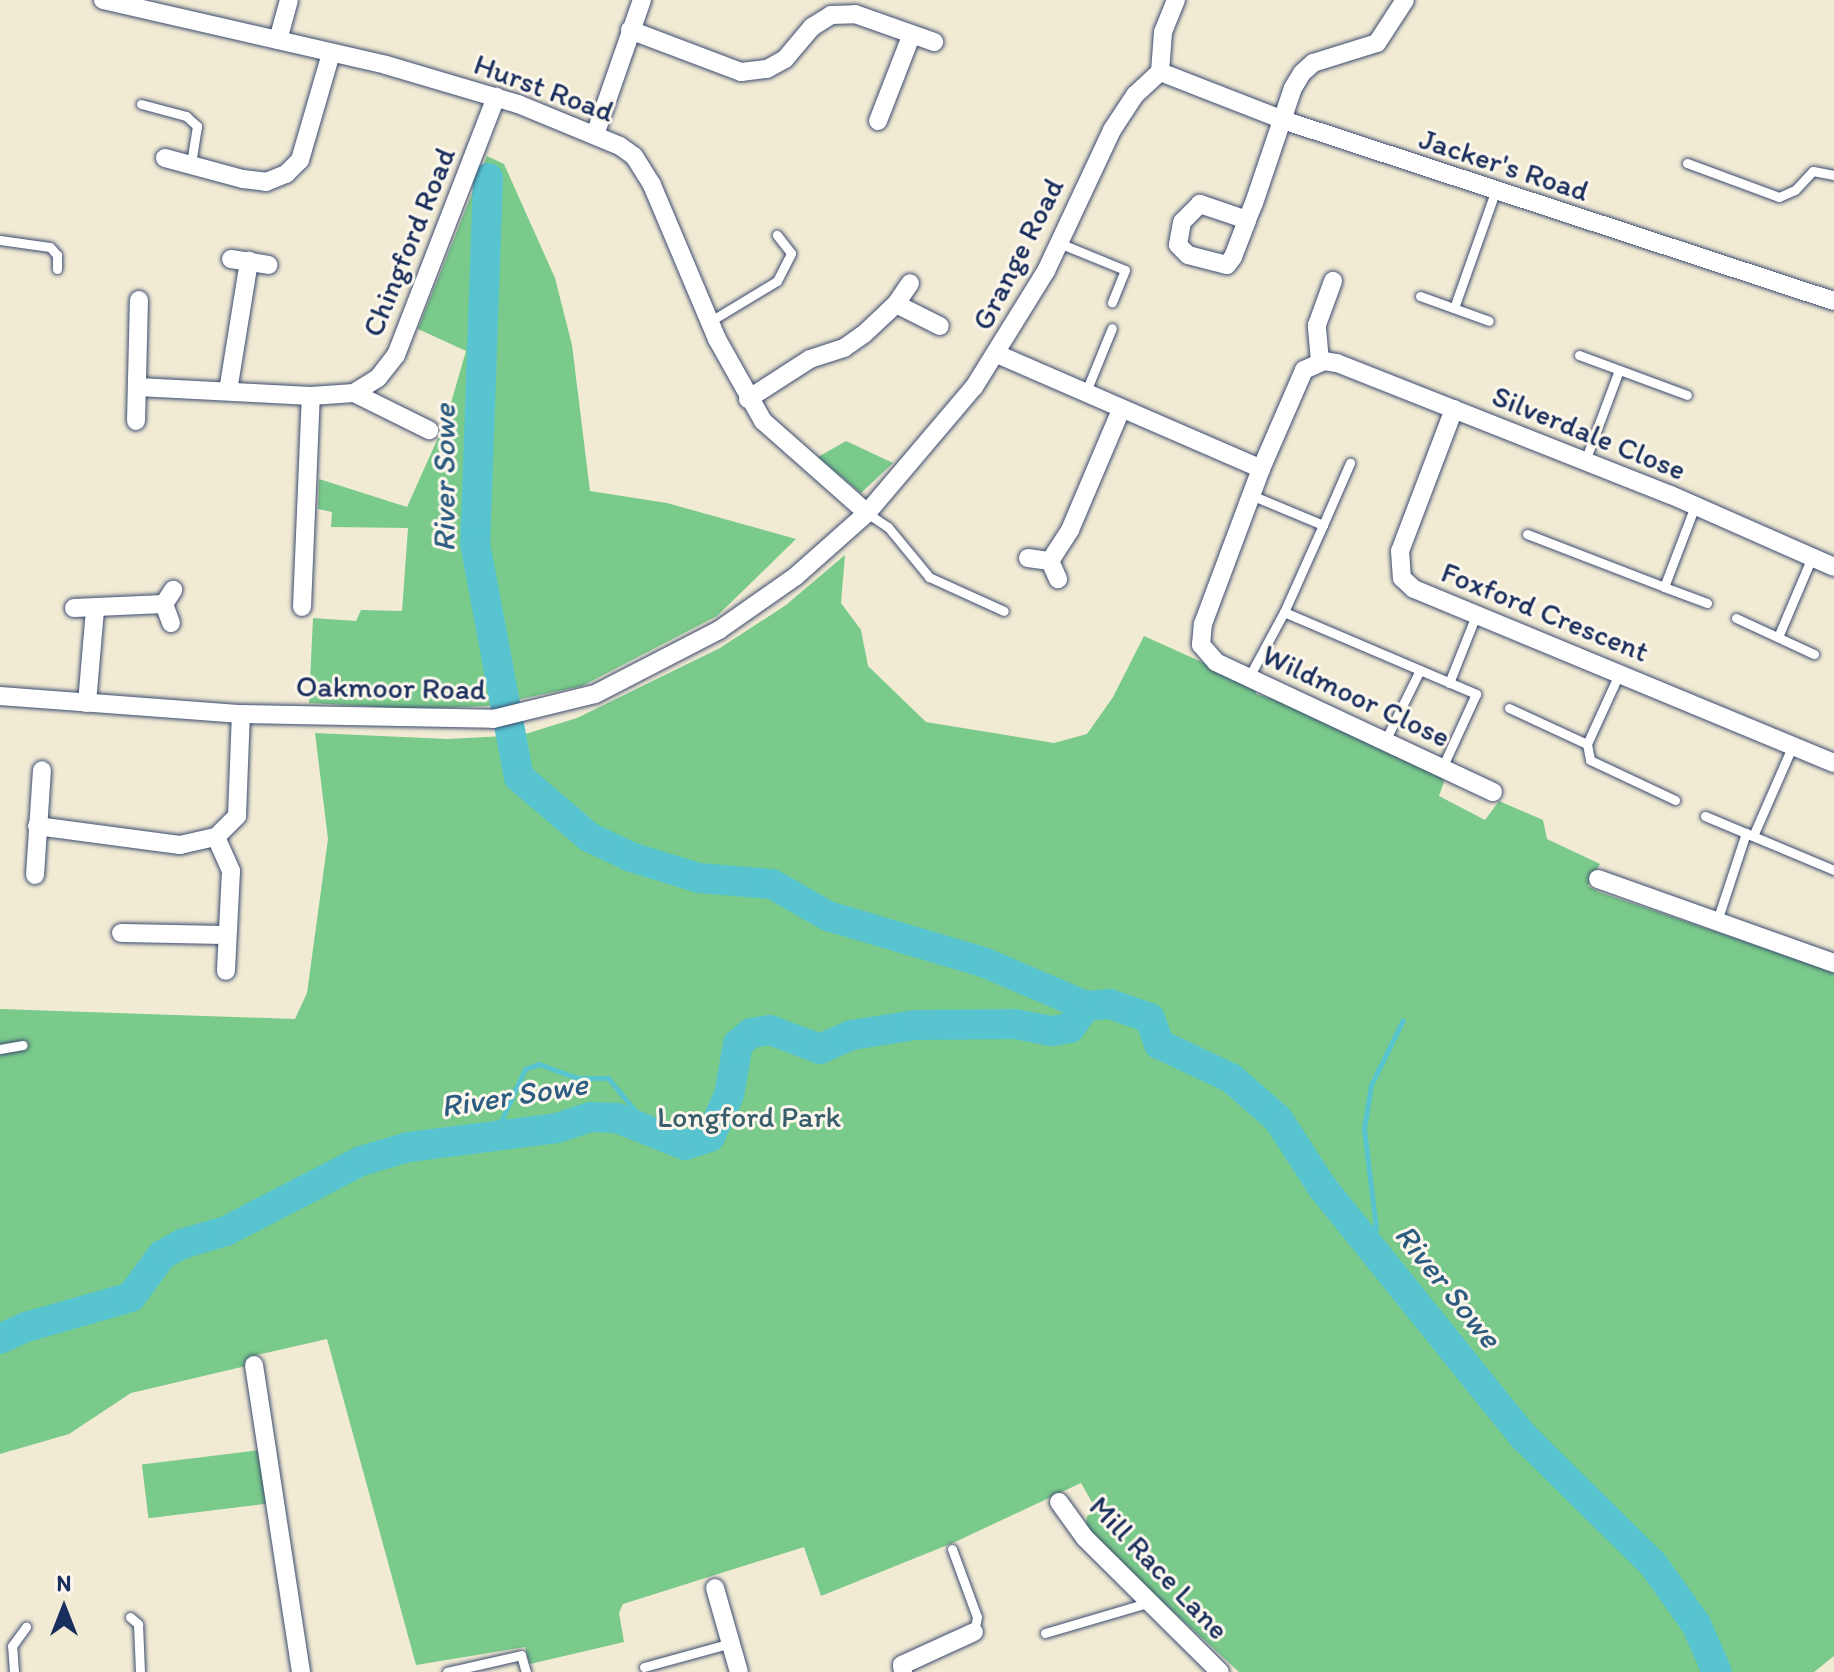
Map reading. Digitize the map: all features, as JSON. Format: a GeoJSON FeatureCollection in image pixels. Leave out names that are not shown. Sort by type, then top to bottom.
{"type":"FeatureCollection","features":[{"type":"Feature","properties":{"kind":"street","name":"Hurst Road"},"geometry":{"type":"LineString","coordinates":[[103,0],[331,53],[496,97],[596,132],[634,156],[652,185],[709,322],[748,399],[784,442],[867,513]]}},
{"type":"Feature","properties":{"kind":"street"},"geometry":{"type":"LineString","coordinates":[[278,40],[289,0]]}},
{"type":"Feature","properties":{"kind":"street"},"geometry":{"type":"LineString","coordinates":[[596,132],[642,0]]}},
{"type":"Feature","properties":{"kind":"street"},"geometry":{"type":"LineString","coordinates":[[1160,72],[1163,32],[1176,0]]}},
{"type":"Feature","properties":{"kind":"street"},"geometry":{"type":"LineString","coordinates":[[1247,220],[1293,88],[1313,63],[1377,43],[1405,0]]}},
{"type":"Feature","properties":{"kind":"street"},"geometry":{"type":"LineString","coordinates":[[630,30],[741,72],[767,69],[785,59],[812,27],[831,15],[855,14],[934,42]]}},
{"type":"Feature","properties":{"kind":"street"},"geometry":{"type":"LineString","coordinates":[[878,121],[912,34]]}},
{"type":"Feature","properties":{"kind":"street"},"geometry":{"type":"LineString","coordinates":[[165,158],[266,182],[286,174],[300,160],[331,53]]}},
{"type":"Feature","properties":{"kind":"street","name":"Jacker's Road"},"geometry":{"type":"LineString","coordinates":[[1160,72],[1283,120],[1834,301]]}},
{"type":"Feature","properties":{"kind":"street","name":"Grange Road"},"geometry":{"type":"LineString","coordinates":[[867,513],[939,432],[997,354],[1059,243],[1112,130],[1135,95],[1160,72]]}},
{"type":"Feature","properties":{"kind":"street","name":"Chingford Road"},"geometry":{"type":"LineString","coordinates":[[354,393],[378,378],[396,355],[496,97]]}},
{"type":"Feature","properties":{"kind":"street"},"geometry":{"type":"LineString","coordinates":[[228,391],[240,260],[269,265]]}},
{"type":"Feature","properties":{"kind":"street"},"geometry":{"type":"LineString","coordinates":[[1251,495],[1298,377],[1320,362],[1317,325],[1333,281]]}},
{"type":"Feature","properties":{"kind":"street"},"geometry":{"type":"LineString","coordinates":[[748,399],[810,359],[844,348],[896,304],[910,283]]}},
{"type":"Feature","properties":{"kind":"street"},"geometry":{"type":"LineString","coordinates":[[136,421],[139,300]]}},
{"type":"Feature","properties":{"kind":"street"},"geometry":{"type":"LineString","coordinates":[[896,304],[940,326]]}},
{"type":"Feature","properties":{"kind":"street"},"geometry":{"type":"LineString","coordinates":[[997,354],[1261,469]]}},
{"type":"Feature","properties":{"kind":"street","name":"Silverdale Close"},"geometry":{"type":"LineString","coordinates":[[1320,362],[1337,363],[1585,461],[1834,567]]}},
{"type":"Feature","properties":{"kind":"street"},"geometry":{"type":"LineString","coordinates":[[138,387],[311,396],[354,393],[429,430]]}},
{"type":"Feature","properties":{"kind":"street"},"geometry":{"type":"LineString","coordinates":[[302,607],[311,396]]}},
{"type":"Feature","properties":{"kind":"street","name":"Foxford Crescent"},"geometry":{"type":"LineString","coordinates":[[1454,409],[1400,551],[1402,578],[1414,589],[1834,763]]}},
{"type":"Feature","properties":{"kind":"street"},"geometry":{"type":"LineString","coordinates":[[1050,561],[1070,530],[1121,410]]}},
{"type":"Feature","properties":{"kind":"street","name":"Wildmoor Close"},"geometry":{"type":"LineString","coordinates":[[1251,495],[1203,624],[1201,645],[1216,662],[1493,792]]}},
{"type":"Feature","properties":{"kind":"street","name":"Oakmoor Road"},"geometry":{"type":"LineString","coordinates":[[0,696],[241,714],[493,719],[524,714],[595,694],[706,638],[796,576],[867,513]]}},
{"type":"Feature","properties":{"kind":"street"},"geometry":{"type":"LineString","coordinates":[[1028,558],[1050,561]]}},
{"type":"Feature","properties":{"kind":"street"},"geometry":{"type":"LineString","coordinates":[[1050,561],[1058,579]]}},
{"type":"Feature","properties":{"kind":"street"},"geometry":{"type":"LineString","coordinates":[[74,608],[95,609],[168,597],[171,623]]}},
{"type":"Feature","properties":{"kind":"street"},"geometry":{"type":"LineString","coordinates":[[87,703],[95,609]]}},
{"type":"Feature","properties":{"kind":"street"},"geometry":{"type":"LineString","coordinates":[[37,826],[180,845],[216,837],[237,816],[241,714]]}},
{"type":"Feature","properties":{"kind":"street"},"geometry":{"type":"LineString","coordinates":[[35,875],[42,770]]}},
{"type":"Feature","properties":{"kind":"street"},"geometry":{"type":"LineString","coordinates":[[216,837],[231,871],[226,971]]}},
{"type":"Feature","properties":{"kind":"street"},"geometry":{"type":"LineString","coordinates":[[1598,879],[1834,963]]}},
{"type":"Feature","properties":{"kind":"street"},"geometry":{"type":"LineString","coordinates":[[121,933],[227,935]]}},
{"type":"Feature","properties":{"kind":"street"},"geometry":{"type":"LineString","coordinates":[[254,1365],[276,1448],[301,1672]]}},
{"type":"Feature","properties":{"kind":"street","name":"Mill Race Lane"},"geometry":{"type":"LineString","coordinates":[[1059,1502],[1085,1538],[1147,1603],[1220,1672]]}},
{"type":"Feature","properties":{"kind":"street"},"geometry":{"type":"LineString","coordinates":[[715,1588],[739,1672]]}},
{"type":"Feature","properties":{"kind":"street"},"geometry":{"type":"LineString","coordinates":[[903,1672],[902,1665],[974,1632]]}},
{"type":"Feature","properties":{"kind":"lane"},"geometry":{"type":"LineString","coordinates":[[141,104],[186,116],[197,126],[191,165]]}},
{"type":"Feature","properties":{"kind":"lane"},"geometry":{"type":"LineString","coordinates":[[1687,163],[1779,197],[1795,190],[1813,171],[1834,175]]}},
{"type":"Feature","properties":{"kind":"lane"},"geometry":{"type":"LineString","coordinates":[[1454,308],[1495,192]]}},
{"type":"Feature","properties":{"kind":"lane"},"geometry":{"type":"LineString","coordinates":[[709,322],[777,281],[791,253],[777,235]]}},
{"type":"Feature","properties":{"kind":"lane"},"geometry":{"type":"LineString","coordinates":[[0,240],[50,247],[57,255],[57,269]]}},
{"type":"Feature","properties":{"kind":"lane"},"geometry":{"type":"LineString","coordinates":[[1059,243],[1125,270],[1112,303]]}},
{"type":"Feature","properties":{"kind":"lane"},"geometry":{"type":"LineString","coordinates":[[1420,296],[1489,321]]}},
{"type":"Feature","properties":{"kind":"lane"},"geometry":{"type":"LineString","coordinates":[[1085,394],[1112,328]]}},
{"type":"Feature","properties":{"kind":"lane"},"geometry":{"type":"LineString","coordinates":[[1579,355],[1687,395]]}},
{"type":"Feature","properties":{"kind":"lane"},"geometry":{"type":"LineString","coordinates":[[1585,461],[1619,370]]}},
{"type":"Feature","properties":{"kind":"lane"},"geometry":{"type":"LineString","coordinates":[[1249,677],[1284,612],[1350,463]]}},
{"type":"Feature","properties":{"kind":"lane"},"geometry":{"type":"LineString","coordinates":[[1251,495],[1323,525]]}},
{"type":"Feature","properties":{"kind":"lane"},"geometry":{"type":"LineString","coordinates":[[1664,587],[1695,506]]}},
{"type":"Feature","properties":{"kind":"lane"},"geometry":{"type":"LineString","coordinates":[[867,513],[888,527],[929,577],[1004,611]]}},
{"type":"Feature","properties":{"kind":"lane"},"geometry":{"type":"LineString","coordinates":[[1527,534],[1707,603]]}},
{"type":"Feature","properties":{"kind":"lane"},"geometry":{"type":"LineString","coordinates":[[1778,637],[1812,557]]}},
{"type":"Feature","properties":{"kind":"lane"},"geometry":{"type":"LineString","coordinates":[[1284,612],[1476,694],[1442,768]]}},
{"type":"Feature","properties":{"kind":"lane"},"geometry":{"type":"LineString","coordinates":[[1449,683],[1477,613]]}},
{"type":"Feature","properties":{"kind":"lane"},"geometry":{"type":"LineString","coordinates":[[1736,618],[1814,654]]}},
{"type":"Feature","properties":{"kind":"lane"},"geometry":{"type":"LineString","coordinates":[[1385,741],[1420,670]]}},
{"type":"Feature","properties":{"kind":"lane"},"geometry":{"type":"LineString","coordinates":[[1620,672],[1587,744],[1590,760],[1675,800]]}},
{"type":"Feature","properties":{"kind":"lane"},"geometry":{"type":"LineString","coordinates":[[1509,708],[1587,744]]}},
{"type":"Feature","properties":{"kind":"lane"},"geometry":{"type":"LineString","coordinates":[[1717,923],[1749,835],[1792,747]]}},
{"type":"Feature","properties":{"kind":"lane"},"geometry":{"type":"LineString","coordinates":[[1705,816],[1834,870]]}},
{"type":"Feature","properties":{"kind":"lane"},"geometry":{"type":"LineString","coordinates":[[0,1049],[23,1045]]}},
{"type":"Feature","properties":{"kind":"lane"},"geometry":{"type":"LineString","coordinates":[[952,1549],[977,1617],[974,1632]]}},
{"type":"Feature","properties":{"kind":"lane"},"geometry":{"type":"LineString","coordinates":[[1045,1633],[1147,1603]]}},
{"type":"Feature","properties":{"kind":"lane"},"geometry":{"type":"LineString","coordinates":[[130,1617],[138,1624],[140,1672]]}},
{"type":"Feature","properties":{"kind":"lane"},"geometry":{"type":"LineString","coordinates":[[14,1672],[12,1646],[26,1627]]}},
{"type":"Feature","properties":{"kind":"lane"},"geometry":{"type":"LineString","coordinates":[[644,1667],[731,1643]]}},
{"type":"Feature","properties":{"kind":"lane"},"geometry":{"type":"LineString","coordinates":[[447,1672],[521,1655],[526,1672]]}},
{"type":"Feature","properties":{"kind":"green space"},"geometry":{"type":"Polygon","coordinates":[[[487,156],[504,164],[555,278],[572,345],[590,491],[667,503],[796,539],[717,616],[582,686],[488,706],[414,709],[309,703],[313,618],[356,621],[361,610],[402,611],[408,528],[331,527],[332,512],[318,509],[319,479],[407,507],[446,420],[466,351],[418,329],[487,156]]]}},
{"type":"Feature","properties":{"kind":"green space"},"geometry":{"type":"Polygon","coordinates":[[[846,441],[893,463],[861,493],[818,457],[846,441]]]}},
{"type":"Feature","properties":{"kind":"green space","name":"Longford Park"},"geometry":{"type":"Polygon","coordinates":[[[845,555],[841,603],[861,630],[868,666],[926,722],[1054,743],[1087,734],[1113,697],[1144,636],[1255,686],[1256,694],[1296,705],[1439,773],[1444,782],[1439,796],[1485,820],[1499,801],[1543,820],[1547,839],[1600,864],[1588,886],[1599,892],[1834,972],[1834,1656],[1814,1672],[1239,1672],[1103,1547],[1086,1525],[1087,1516],[1097,1511],[1081,1483],[955,1542],[821,1596],[804,1547],[623,1604],[619,1613],[624,1642],[530,1664],[525,1647],[416,1665],[327,1339],[257,1355],[246,1366],[131,1393],[69,1434],[0,1454],[0,1009],[295,1019],[307,993],[328,839],[315,733],[447,739],[522,735],[577,718],[720,648],[786,605],[845,555]]]}},
{"type":"Feature","properties":{"kind":"green space"},"geometry":{"type":"Polygon","coordinates":[[[261,1450],[268,1504],[148,1518],[142,1465],[261,1450]]]}},
{"type":"Feature","properties":{"kind":"waterway","name":"River Sowe"},"geometry":{"type":"LineString","coordinates":[[488,178],[475,543],[519,777],[589,837],[631,857],[699,878],[772,884],[828,916],[983,962],[1086,1006]]}},
{"type":"Feature","properties":{"kind":"waterway","name":"River Sowe"},"geometry":{"type":"LineString","coordinates":[[0,1339],[26,1327],[131,1297],[162,1255],[182,1244],[226,1231],[361,1161],[409,1147],[557,1128],[591,1117],[617,1118],[685,1145],[710,1137],[729,1095],[738,1044],[751,1033],[770,1030],[820,1049],[852,1035],[915,1025],[1015,1024],[1052,1031],[1070,1028],[1086,1006],[1110,1004],[1150,1018],[1159,1044],[1231,1078],[1278,1119],[1322,1187],[1523,1436],[1653,1564],[1696,1624],[1717,1672]]}},
{"type":"Feature","properties":{"kind":"waterway"},"geometry":{"type":"LineString","coordinates":[[1370,1248],[1376,1228],[1364,1129],[1371,1085],[1403,1020]]}},
{"type":"Feature","properties":{"kind":"waterway"},"geometry":{"type":"LineString","coordinates":[[486,1134],[502,1119],[525,1069],[539,1064],[577,1078],[608,1078],[652,1131]]}}]}
